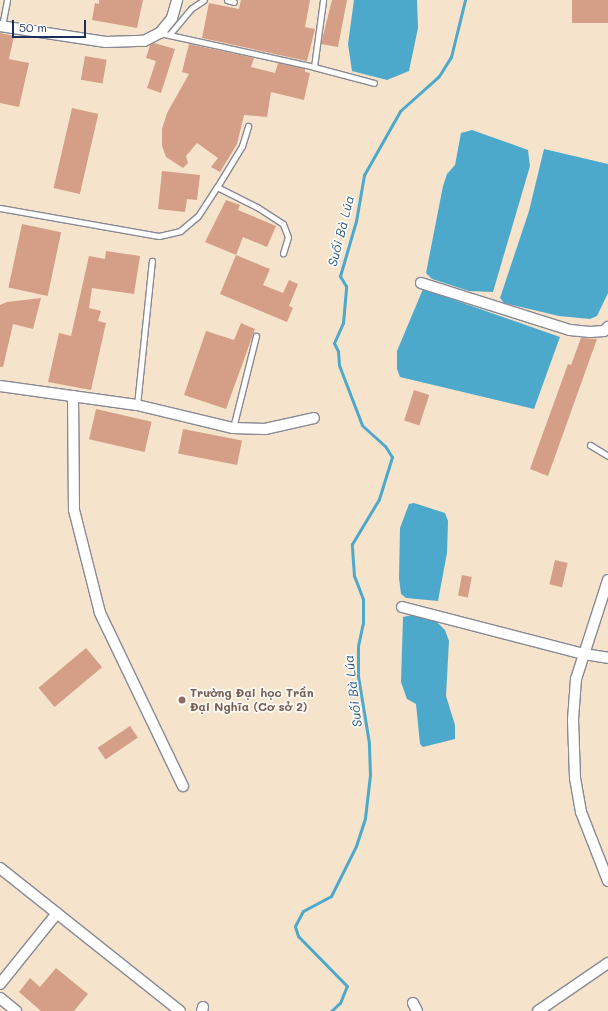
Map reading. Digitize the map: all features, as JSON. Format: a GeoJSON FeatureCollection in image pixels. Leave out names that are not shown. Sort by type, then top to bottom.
{"type":"FeatureCollection","features":[{"type":"Feature","properties":{"kind":"street"},"geometry":{"type":"LineString","coordinates":[[1,26],[106,42],[144,41],[165,34],[172,18],[177,0]]}},
{"type":"Feature","properties":{"kind":"street"},"geometry":{"type":"LineString","coordinates":[[421,283],[570,330],[590,332],[604,331],[608,327]]}},
{"type":"Feature","properties":{"kind":"street"},"geometry":{"type":"LineString","coordinates":[[0,386],[137,405],[233,428],[265,429],[314,418]]}},
{"type":"Feature","properties":{"kind":"street"},"geometry":{"type":"LineString","coordinates":[[73,396],[74,510],[100,613],[183,786]]}},
{"type":"Feature","properties":{"kind":"street"},"geometry":{"type":"LineString","coordinates":[[608,583],[576,679],[574,713],[575,778],[581,812],[608,881]]}},
{"type":"Feature","properties":{"kind":"street"},"geometry":{"type":"LineString","coordinates":[[402,607],[584,654],[608,658]]}},
{"type":"Feature","properties":{"kind":"street"},"geometry":{"type":"LineString","coordinates":[[0,868],[180,1011]]}},
{"type":"Feature","properties":{"kind":"street"},"geometry":{"type":"LineString","coordinates":[[0,984],[57,913]]}},
{"type":"Feature","properties":{"kind":"street"},"geometry":{"type":"LineString","coordinates":[[538,1011],[608,963]]}},
{"type":"Feature","properties":{"kind":"street"},"geometry":{"type":"LineString","coordinates":[[0,998],[16,1011]]}},
{"type":"Feature","properties":{"kind":"lane"},"geometry":{"type":"LineString","coordinates":[[1,26],[7,0]]}},
{"type":"Feature","properties":{"kind":"lane"},"geometry":{"type":"LineString","coordinates":[[165,34],[192,8],[204,0]]}},
{"type":"Feature","properties":{"kind":"lane"},"geometry":{"type":"LineString","coordinates":[[228,0],[234,2]]}},
{"type":"Feature","properties":{"kind":"lane"},"geometry":{"type":"LineString","coordinates":[[314,67],[324,0]]}},
{"type":"Feature","properties":{"kind":"lane"},"geometry":{"type":"LineString","coordinates":[[165,34],[314,67],[374,83]]}},
{"type":"Feature","properties":{"kind":"lane"},"geometry":{"type":"LineString","coordinates":[[0,208],[160,236],[180,231],[198,216],[217,187],[242,146],[248,126]]}},
{"type":"Feature","properties":{"kind":"lane"},"geometry":{"type":"LineString","coordinates":[[217,187],[257,207],[283,224],[288,237],[283,254]]}},
{"type":"Feature","properties":{"kind":"lane"},"geometry":{"type":"LineString","coordinates":[[137,405],[152,261]]}},
{"type":"Feature","properties":{"kind":"lane"},"geometry":{"type":"LineString","coordinates":[[233,428],[256,336]]}},
{"type":"Feature","properties":{"kind":"lane"},"geometry":{"type":"LineString","coordinates":[[590,445],[608,456]]}},
{"type":"Feature","properties":{"kind":"water"},"geometry":{"type":"Polygon","coordinates":[[[354,0],[417,0],[418,28],[409,71],[387,80],[352,71],[348,44],[354,0]]]}},
{"type":"Feature","properties":{"kind":"water"},"geometry":{"type":"Polygon","coordinates":[[[472,130],[528,150],[530,166],[493,292],[469,291],[432,279],[426,273],[443,186],[447,174],[455,165],[461,133],[472,130]]]}},
{"type":"Feature","properties":{"kind":"water"},"geometry":{"type":"Polygon","coordinates":[[[544,149],[608,164],[608,293],[597,316],[590,319],[559,316],[504,303],[500,298],[529,211],[544,149]]]}},
{"type":"Feature","properties":{"kind":"water"},"geometry":{"type":"Polygon","coordinates":[[[423,289],[560,337],[534,409],[400,377],[397,369],[397,351],[423,289]]]}},
{"type":"Feature","properties":{"kind":"water"},"geometry":{"type":"Polygon","coordinates":[[[414,503],[445,513],[448,521],[447,553],[438,601],[406,598],[401,594],[399,578],[400,528],[409,504],[414,503]]]}},
{"type":"Feature","properties":{"kind":"water"},"geometry":{"type":"Polygon","coordinates":[[[412,615],[436,621],[445,630],[449,641],[446,696],[455,725],[455,739],[423,747],[420,744],[416,704],[407,699],[401,682],[403,617],[412,615]]]}},
{"type":"Feature","properties":{"kind":"building"},"geometry":{"type":"Polygon","coordinates":[[[99,0],[143,0],[137,28],[92,20],[95,3],[99,4],[99,0]]]}},
{"type":"Feature","properties":{"kind":"building"},"geometry":{"type":"Polygon","coordinates":[[[241,0],[310,0],[305,27],[315,29],[307,61],[202,38],[209,3],[239,9],[241,0]]]}},
{"type":"Feature","properties":{"kind":"building"},"geometry":{"type":"Polygon","coordinates":[[[332,0],[347,0],[338,47],[321,44],[332,0]]]}},
{"type":"Feature","properties":{"kind":"building"},"geometry":{"type":"Polygon","coordinates":[[[572,0],[608,0],[608,23],[572,23],[572,0]]]}},
{"type":"Feature","properties":{"kind":"building"},"geometry":{"type":"Polygon","coordinates":[[[0,33],[14,36],[9,59],[29,63],[19,107],[0,103],[0,33]]]}},
{"type":"Feature","properties":{"kind":"building"},"geometry":{"type":"Polygon","coordinates":[[[154,43],[175,49],[161,93],[147,88],[156,61],[146,58],[150,45],[154,43]]]}},
{"type":"Feature","properties":{"kind":"building"},"geometry":{"type":"Polygon","coordinates":[[[189,44],[254,58],[251,67],[275,73],[278,63],[305,69],[305,72],[310,73],[304,100],[271,92],[267,117],[244,115],[237,144],[220,172],[211,167],[218,158],[197,143],[186,156],[188,163],[183,168],[166,157],[162,146],[162,129],[167,113],[189,74],[182,72],[189,44]]]}},
{"type":"Feature","properties":{"kind":"building"},"geometry":{"type":"Polygon","coordinates":[[[85,56],[107,60],[102,83],[81,80],[85,56]]]}},
{"type":"Feature","properties":{"kind":"building"},"geometry":{"type":"Polygon","coordinates":[[[72,108],[98,114],[80,194],[54,188],[72,108]]]}},
{"type":"Feature","properties":{"kind":"building"},"geometry":{"type":"Polygon","coordinates":[[[162,171],[200,175],[197,200],[187,199],[185,212],[158,209],[162,171]]]}},
{"type":"Feature","properties":{"kind":"building"},"geometry":{"type":"Polygon","coordinates":[[[226,200],[240,205],[238,210],[276,226],[267,247],[243,237],[236,255],[205,242],[226,200]]]}},
{"type":"Feature","properties":{"kind":"building"},"geometry":{"type":"Polygon","coordinates":[[[22,224],[61,232],[48,296],[8,288],[22,224]]]}},
{"type":"Feature","properties":{"kind":"building"},"geometry":{"type":"Polygon","coordinates":[[[106,251],[140,256],[134,294],[92,288],[89,308],[101,311],[98,321],[106,323],[91,390],[48,382],[59,333],[71,336],[89,256],[105,259],[106,251]]]}},
{"type":"Feature","properties":{"kind":"building"},"geometry":{"type":"Polygon","coordinates":[[[236,255],[270,269],[263,285],[283,293],[289,280],[298,284],[289,306],[293,308],[287,322],[220,294],[236,255]]]}},
{"type":"Feature","properties":{"kind":"building"},"geometry":{"type":"Polygon","coordinates":[[[41,298],[33,329],[13,324],[3,367],[0,367],[0,305],[7,302],[41,298]]]}},
{"type":"Feature","properties":{"kind":"building"},"geometry":{"type":"Polygon","coordinates":[[[241,323],[255,329],[226,409],[184,395],[206,331],[234,340],[241,323]]]}},
{"type":"Feature","properties":{"kind":"building"},"geometry":{"type":"Polygon","coordinates":[[[581,338],[597,339],[548,476],[530,469],[568,364],[571,365],[581,338]]]}},
{"type":"Feature","properties":{"kind":"building"},"geometry":{"type":"Polygon","coordinates":[[[414,390],[429,395],[419,425],[404,420],[414,390]]]}},
{"type":"Feature","properties":{"kind":"building"},"geometry":{"type":"Polygon","coordinates":[[[96,409],[152,422],[145,452],[89,439],[96,409]]]}},
{"type":"Feature","properties":{"kind":"building"},"geometry":{"type":"Polygon","coordinates":[[[183,429],[242,440],[237,465],[178,454],[183,429]]]}},
{"type":"Feature","properties":{"kind":"building"},"geometry":{"type":"Polygon","coordinates":[[[555,560],[568,563],[562,587],[549,584],[555,560]]]}},
{"type":"Feature","properties":{"kind":"building"},"geometry":{"type":"Polygon","coordinates":[[[462,575],[472,577],[468,598],[458,596],[462,575]]]}},
{"type":"Feature","properties":{"kind":"building"},"geometry":{"type":"Polygon","coordinates":[[[86,648],[102,667],[55,707],[39,688],[86,648]]]}},
{"type":"Feature","properties":{"kind":"building"},"geometry":{"type":"Polygon","coordinates":[[[130,726],[138,738],[105,759],[98,748],[130,726]]]}},
{"type":"Feature","properties":{"kind":"building"},"geometry":{"type":"Polygon","coordinates":[[[56,968],[88,994],[74,1011],[41,1011],[19,992],[30,978],[40,987],[56,968]]]}},
{"type":"Feature","properties":{"kind":"waterway","name":"Suối Bà Lúa"},"geometry":{"type":"LineString","coordinates":[[331,1011],[340,1003],[347,986],[298,936],[295,926],[303,911],[331,896],[356,846],[365,818],[370,775],[369,743],[358,676],[358,646],[363,623],[363,599],[354,576],[352,544],[379,499],[392,457],[385,446],[362,425],[339,365],[338,351],[334,343],[343,323],[346,286],[340,276],[356,221],[364,175],[400,111],[439,76],[451,57],[465,0]]}},
{"type":"Feature","properties":{"kind":"place","name":"Trường Đại học Trần Đại Nghĩa (Cơ sở 2)"},"geometry":{"type":"Point","coordinates":[182,700]}}]}
